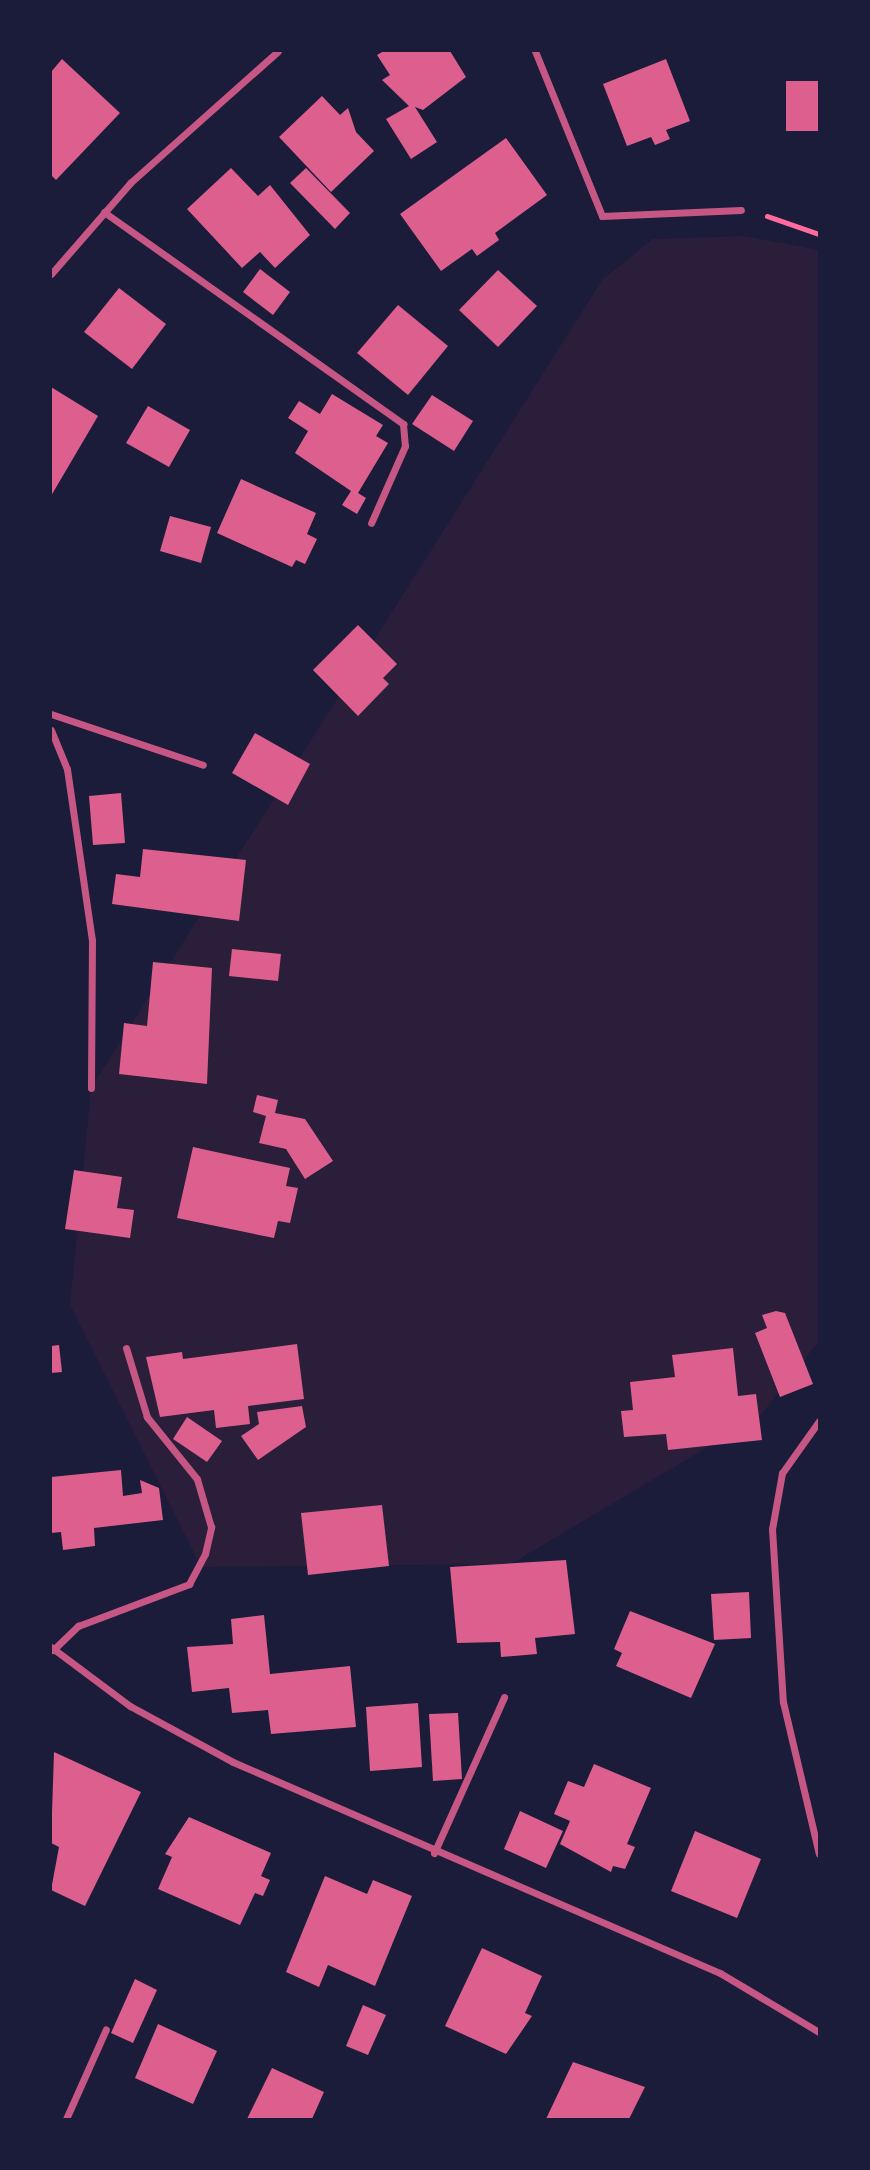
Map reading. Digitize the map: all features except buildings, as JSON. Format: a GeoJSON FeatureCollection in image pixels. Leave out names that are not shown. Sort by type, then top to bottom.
{"type":"FeatureCollection","features":[{"type":"Feature","properties":{"kind":"street"},"geometry":{"type":"LineString","coordinates":[[51,274],[104,212],[278,51]]}},
{"type":"Feature","properties":{"kind":"street"},"geometry":{"type":"LineString","coordinates":[[535,51],[602,216],[741,210]]}},
{"type":"Feature","properties":{"kind":"street"},"geometry":{"type":"LineString","coordinates":[[104,212],[403,424],[405,446],[371,523]]}},
{"type":"Feature","properties":{"kind":"street"},"geometry":{"type":"LineString","coordinates":[[51,713],[203,765]]}},
{"type":"Feature","properties":{"kind":"street"},"geometry":{"type":"LineString","coordinates":[[51,730],[66,769],[92,940],[91,1088]]}},
{"type":"Feature","properties":{"kind":"street"},"geometry":{"type":"LineString","coordinates":[[126,1348],[147,1417],[197,1479],[211,1527],[205,1554],[188,1584],[78,1626],[52,1648],[178,1735],[434,1853],[720,1973],[819,2032]]}},
{"type":"Feature","properties":{"kind":"street"},"geometry":{"type":"LineString","coordinates":[[819,1421],[782,1473],[772,1529],[783,1702],[819,1854]]}},
{"type":"Feature","properties":{"kind":"street"},"geometry":{"type":"LineString","coordinates":[[434,1853],[504,1697]]}},
{"type":"Feature","properties":{"kind":"street"},"geometry":{"type":"LineString","coordinates":[[66,2119],[106,2029]]}},
{"type":"Feature","properties":{"kind":"path"},"geometry":{"type":"LineString","coordinates":[[741,210],[819,233]]}},
{"type":"Feature","properties":{"kind":"shaded area"},"geometry":{"type":"Polygon","coordinates":[[[744,236],[819,250],[819,1341],[760,1416],[511,1564],[201,1567],[70,1305],[91,1088],[602,280],[653,239],[744,236]]]}}]}
